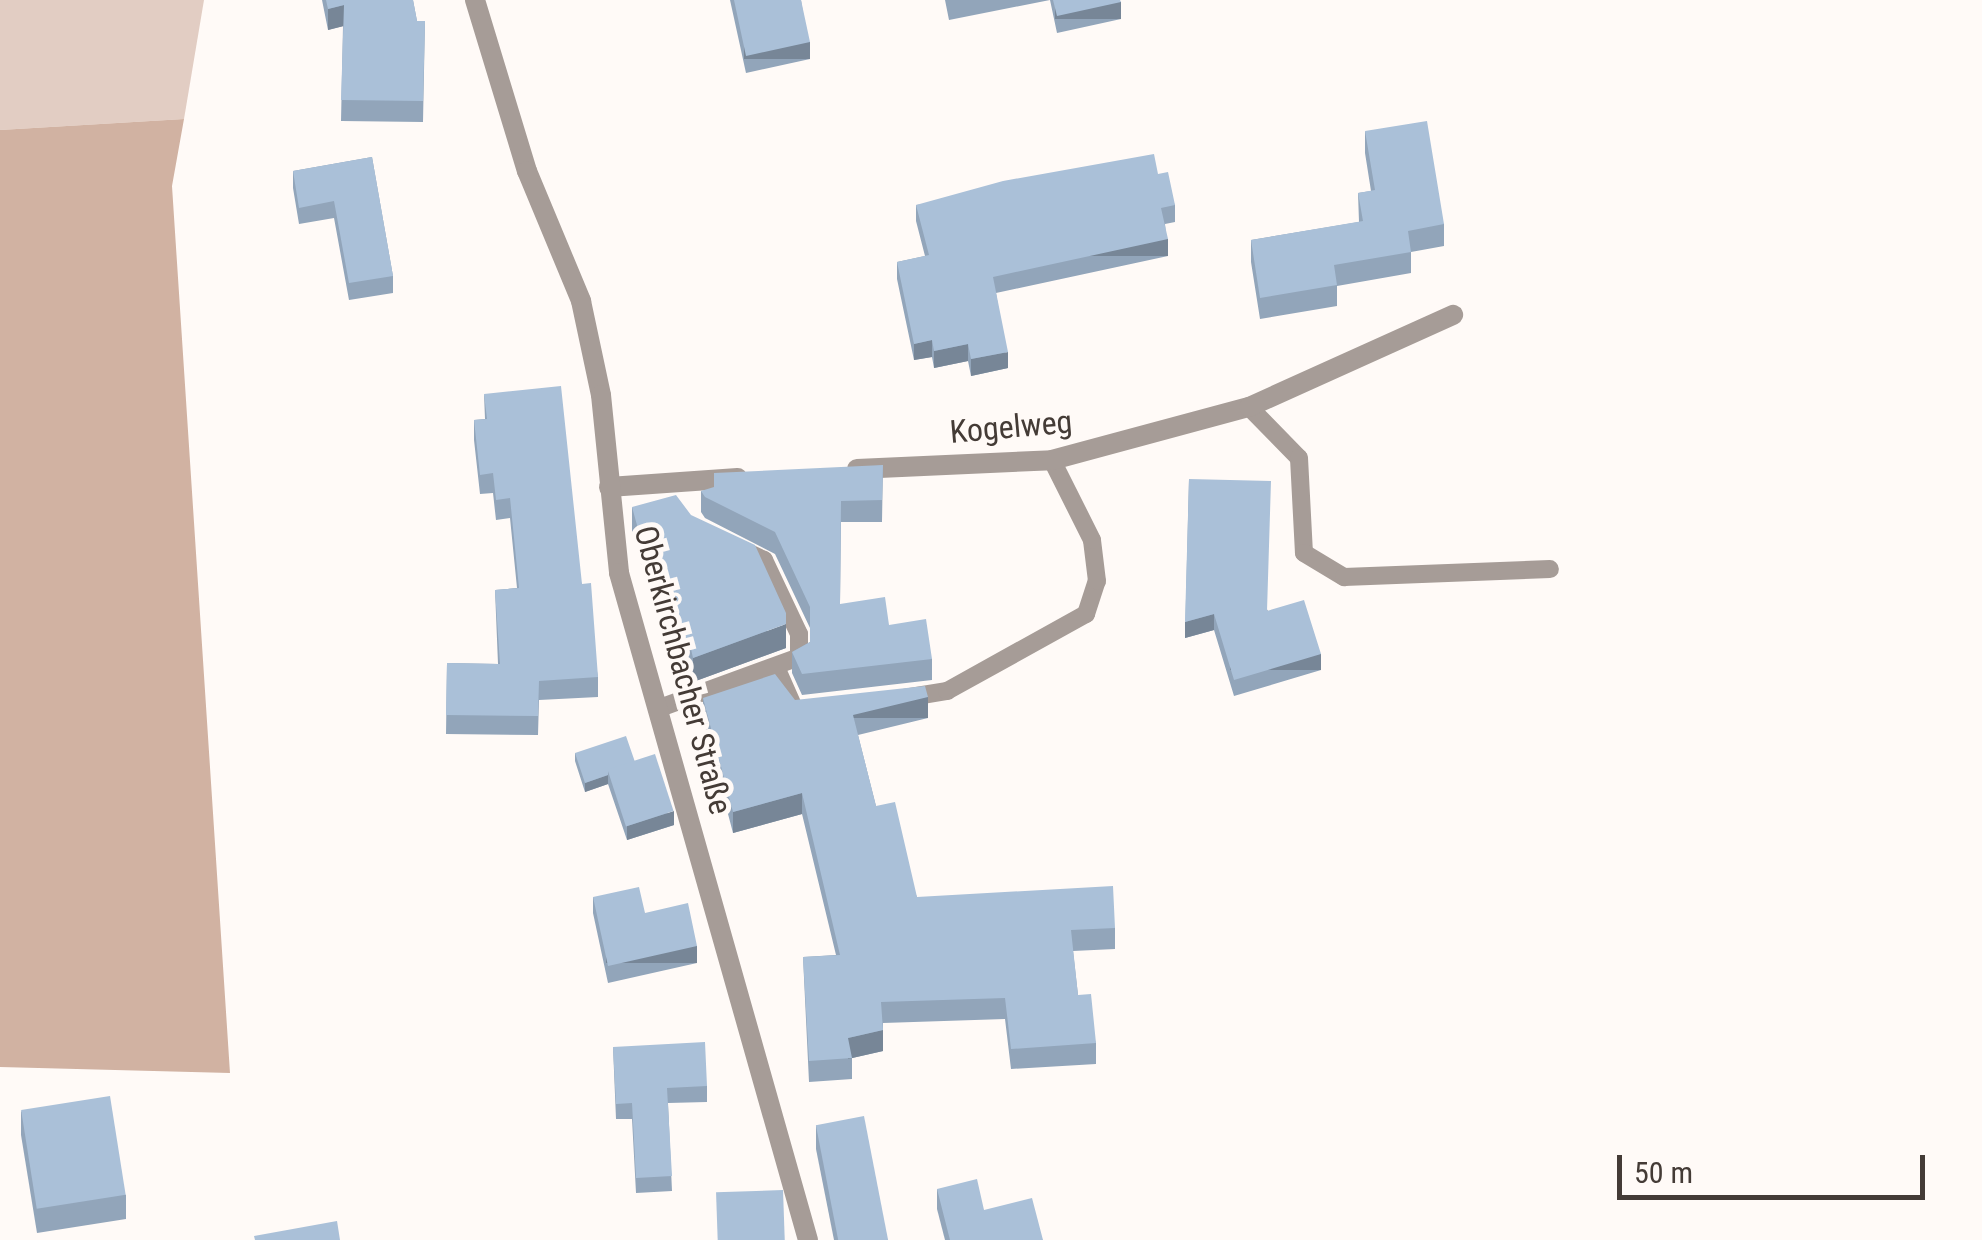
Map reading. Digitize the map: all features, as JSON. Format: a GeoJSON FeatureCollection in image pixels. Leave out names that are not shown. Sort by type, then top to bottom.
{"type":"FeatureCollection","features":[{"type":"Feature","properties":{"kind":"street","name":"Oberkirchbacher Straße"},"geometry":{"type":"LineString","coordinates":[[475,0],[527,171],[580,302],[601,395],[619,572],[808,1240]]}},
{"type":"Feature","properties":{"kind":"street","name":"Kogelweg"},"geometry":{"type":"LineString","coordinates":[[838,470],[1052,460],[1249,407],[1453,315]]}},
{"type":"Feature","properties":{"kind":"street"},"geometry":{"type":"LineString","coordinates":[[608,487],[671,490],[761,476]]}},
{"type":"Feature","properties":{"kind":"lane"},"geometry":{"type":"LineString","coordinates":[[1249,407],[1299,458],[1304,553],[1344,577],[1550,569]]}},
{"type":"Feature","properties":{"kind":"lane"},"geometry":{"type":"LineString","coordinates":[[882,702],[947,691],[1086,614],[1097,581],[1092,540],[1052,460]]}},
{"type":"Feature","properties":{"kind":"lane"},"geometry":{"type":"LineString","coordinates":[[657,709],[799,656],[799,634],[764,560],[730,544]]}},
{"type":"Feature","properties":{"kind":"lane"},"geometry":{"type":"LineString","coordinates":[[776,667],[794,708],[812,708]]}},
{"type":"Feature","properties":{"kind":"shaded area"},"geometry":{"type":"Polygon","coordinates":[[[0,0],[204,0],[184,119],[0,130],[0,0]]]}},
{"type":"Feature","properties":{"kind":"shaded area"},"geometry":{"type":"Polygon","coordinates":[[[184,119],[172,186],[230,1073],[0,1067],[0,130],[184,119]]]}},
{"type":"Feature","properties":{"kind":"building"},"geometry":{"type":"Polygon","coordinates":[[[326,0],[413,0],[417,21],[425,21],[423,101],[341,100],[344,5],[328,9],[326,0]]]}},
{"type":"Feature","properties":{"kind":"building"},"geometry":{"type":"Polygon","coordinates":[[[734,0],[801,0],[810,42],[746,56],[734,0]]]}},
{"type":"Feature","properties":{"kind":"building"},"geometry":{"type":"Polygon","coordinates":[[[1053,0],[1120,0],[1121,2],[1057,16],[1053,0]]]}},
{"type":"Feature","properties":{"kind":"building"},"geometry":{"type":"Polygon","coordinates":[[[1427,121],[1444,224],[1408,231],[1411,252],[1334,265],[1337,285],[1260,298],[1251,240],[1363,221],[1358,193],[1375,190],[1365,131],[1427,121]]]}},
{"type":"Feature","properties":{"kind":"building"},"geometry":{"type":"Polygon","coordinates":[[[1154,154],[1158,174],[1168,172],[1175,205],[1161,208],[1168,239],[993,277],[1008,352],[971,359],[968,344],[934,351],[932,340],[914,344],[897,262],[929,255],[916,205],[1003,181],[1154,154]]]}},
{"type":"Feature","properties":{"kind":"building"},"geometry":{"type":"Polygon","coordinates":[[[372,157],[393,276],[349,283],[334,201],[299,208],[293,171],[372,157]]]}},
{"type":"Feature","properties":{"kind":"building"},"geometry":{"type":"Polygon","coordinates":[[[561,386],[582,584],[591,583],[598,677],[539,681],[538,716],[446,715],[447,663],[500,664],[495,590],[519,588],[510,498],[496,500],[493,473],[480,475],[474,420],[487,419],[484,394],[561,386]]]}},
{"type":"Feature","properties":{"kind":"building"},"geometry":{"type":"Polygon","coordinates":[[[883,465],[882,500],[841,501],[840,604],[885,597],[889,625],[926,619],[932,659],[802,674],[792,652],[810,642],[810,607],[775,532],[705,497],[701,491],[714,487],[714,473],[883,465]]]}},
{"type":"Feature","properties":{"kind":"building"},"geometry":{"type":"Polygon","coordinates":[[[1189,479],[1271,481],[1267,611],[1304,600],[1321,654],[1234,680],[1214,614],[1185,622],[1189,479]]]}},
{"type":"Feature","properties":{"kind":"building"},"geometry":{"type":"Polygon","coordinates":[[[676,495],[691,515],[755,545],[786,613],[786,624],[693,658],[689,640],[670,645],[632,507],[676,495]]]}},
{"type":"Feature","properties":{"kind":"building"},"geometry":{"type":"Polygon","coordinates":[[[775,674],[795,700],[925,686],[928,697],[853,715],[876,806],[895,802],[917,897],[1113,886],[1115,928],[1071,930],[1078,995],[1091,994],[1096,1043],[1011,1049],[1005,998],[881,1002],[883,1030],[848,1038],[852,1058],[809,1061],[803,957],[840,955],[802,793],[733,812],[703,698],[775,674]]]}},
{"type":"Feature","properties":{"kind":"building"},"geometry":{"type":"Polygon","coordinates":[[[626,736],[635,762],[585,783],[575,753],[626,736]]]}},
{"type":"Feature","properties":{"kind":"building"},"geometry":{"type":"Polygon","coordinates":[[[655,754],[674,811],[626,827],[607,769],[655,754]]]}},
{"type":"Feature","properties":{"kind":"building"},"geometry":{"type":"Polygon","coordinates":[[[639,887],[645,913],[688,903],[697,946],[608,966],[593,897],[639,887]]]}},
{"type":"Feature","properties":{"kind":"building"},"geometry":{"type":"Polygon","coordinates":[[[705,1042],[707,1086],[667,1088],[672,1176],[636,1178],[632,1103],[616,1104],[613,1047],[705,1042]]]}},
{"type":"Feature","properties":{"kind":"building"},"geometry":{"type":"Polygon","coordinates":[[[110,1096],[126,1195],[37,1209],[21,1110],[110,1096]]]}},
{"type":"Feature","properties":{"kind":"building"},"geometry":{"type":"Polygon","coordinates":[[[864,1116],[888,1240],[838,1240],[816,1125],[864,1116]]]}},
{"type":"Feature","properties":{"kind":"building"},"geometry":{"type":"Polygon","coordinates":[[[977,1179],[984,1210],[1032,1198],[1043,1240],[950,1240],[937,1189],[977,1179]]]}},
{"type":"Feature","properties":{"kind":"building"},"geometry":{"type":"Polygon","coordinates":[[[783,1190],[785,1240],[718,1240],[716,1192],[783,1190]]]}},
{"type":"Feature","properties":{"kind":"building"},"geometry":{"type":"Polygon","coordinates":[[[337,1221],[340,1240],[255,1240],[254,1236],[337,1221]]]}}]}
